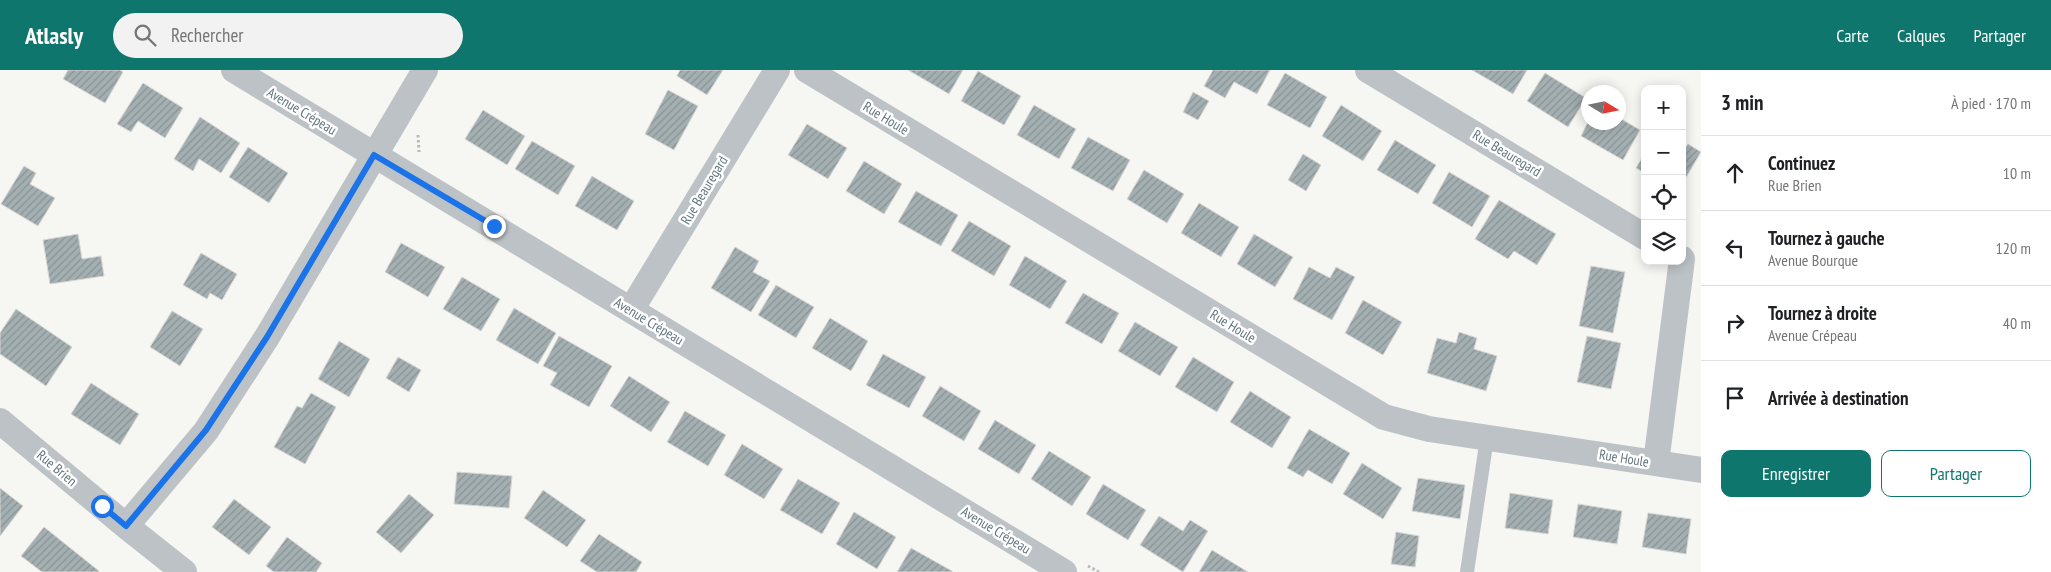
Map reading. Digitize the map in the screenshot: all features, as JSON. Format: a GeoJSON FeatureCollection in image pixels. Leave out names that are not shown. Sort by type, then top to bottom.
{"type":"FeatureCollection","features":[{"type":"Feature","properties":{"kind":"street","name":"Avenue Crépeau"},"geometry":{"type":"LineString","coordinates":[[234,70],[1064,572]]}},
{"type":"Feature","properties":{"kind":"street"},"geometry":{"type":"LineString","coordinates":[[126,526],[206,430],[267,337],[425,70]]}},
{"type":"Feature","properties":{"kind":"street","name":"Rue Beauregard"},"geometry":{"type":"LineString","coordinates":[[631,310],[778,70]]}},
{"type":"Feature","properties":{"kind":"street","name":"Rue Houle"},"geometry":{"type":"LineString","coordinates":[[806,70],[1384,416],[1429,429],[1701,470]]}},
{"type":"Feature","properties":{"kind":"street","name":"Rue Beauregard"},"geometry":{"type":"LineString","coordinates":[[1368,70],[1641,234]]}},
{"type":"Feature","properties":{"kind":"street"},"geometry":{"type":"LineString","coordinates":[[1656,463],[1681,265]]}},
{"type":"Feature","properties":{"kind":"street","name":"Rue Brien"},"geometry":{"type":"LineString","coordinates":[[0,421],[184,572]]}},
{"type":"Feature","properties":{"kind":"lane"},"geometry":{"type":"LineString","coordinates":[[1467,572],[1487,438]]}},
{"type":"Feature","properties":{"kind":"building"},"geometry":{"type":"Polygon","coordinates":[[[68,70],[120,70],[123,72],[105,103],[63,79],[68,70]]]}},
{"type":"Feature","properties":{"kind":"building"},"geometry":{"type":"Polygon","coordinates":[[[680,70],[723,70],[707,95],[677,76],[680,70]]]}},
{"type":"Feature","properties":{"kind":"building"},"geometry":{"type":"Polygon","coordinates":[[[908,70],[963,70],[949,94],[908,70]]]}},
{"type":"Feature","properties":{"kind":"building"},"geometry":{"type":"Polygon","coordinates":[[[1213,70],[1270,70],[1257,94],[1234,82],[1225,98],[1204,86],[1213,70]]]}},
{"type":"Feature","properties":{"kind":"building"},"geometry":{"type":"Polygon","coordinates":[[[1472,70],[1527,70],[1513,94],[1472,70]]]}},
{"type":"Feature","properties":{"kind":"building"},"geometry":{"type":"Polygon","coordinates":[[[978,71],[1021,96],[1004,125],[961,101],[978,71]]]}},
{"type":"Feature","properties":{"kind":"building"},"geometry":{"type":"Polygon","coordinates":[[[1285,73],[1327,97],[1310,128],[1267,105],[1285,73]]]}},
{"type":"Feature","properties":{"kind":"building"},"geometry":{"type":"Polygon","coordinates":[[[1545,73],[1581,95],[1581,106],[1568,127],[1527,101],[1545,73]]]}},
{"type":"Feature","properties":{"kind":"building"},"geometry":{"type":"Polygon","coordinates":[[[143,83],[183,108],[165,138],[138,121],[131,132],[117,124],[143,83]]]}},
{"type":"Feature","properties":{"kind":"building"},"geometry":{"type":"Polygon","coordinates":[[[668,90],[698,106],[674,150],[645,134],[668,90]]]}},
{"type":"Feature","properties":{"kind":"building"},"geometry":{"type":"Polygon","coordinates":[[[1193,92],[1209,101],[1198,120],[1183,112],[1193,92]]]}},
{"type":"Feature","properties":{"kind":"building"},"geometry":{"type":"Polygon","coordinates":[[[1034,105],[1076,129],[1059,159],[1017,135],[1034,105]]]}},
{"type":"Feature","properties":{"kind":"building"},"geometry":{"type":"Polygon","coordinates":[[[1341,105],[1382,131],[1363,161],[1322,136],[1341,105]]]}},
{"type":"Feature","properties":{"kind":"building"},"geometry":{"type":"Polygon","coordinates":[[[483,110],[525,136],[507,165],[465,139],[483,110]]]}},
{"type":"Feature","properties":{"kind":"building"},"geometry":{"type":"Polygon","coordinates":[[[200,117],[240,143],[221,173],[199,159],[193,171],[174,159],[200,117]]]}},
{"type":"Feature","properties":{"kind":"building"},"geometry":{"type":"Polygon","coordinates":[[[1626,122],[1640,130],[1623,160],[1581,136],[1584,130],[1626,130],[1626,122]]]}},
{"type":"Feature","properties":{"kind":"building"},"geometry":{"type":"Polygon","coordinates":[[[807,124],[847,148],[828,179],[788,155],[807,124]]]}},
{"type":"Feature","properties":{"kind":"building"},"geometry":{"type":"Polygon","coordinates":[[[1088,137],[1130,160],[1113,191],[1071,168],[1088,137]]]}},
{"type":"Feature","properties":{"kind":"building"},"geometry":{"type":"Polygon","coordinates":[[[1395,140],[1436,165],[1418,194],[1377,170],[1395,140]]]}},
{"type":"Feature","properties":{"kind":"building"},"geometry":{"type":"Polygon","coordinates":[[[532,141],[575,166],[558,195],[515,169],[532,141]]]}},
{"type":"Feature","properties":{"kind":"building"},"geometry":{"type":"Polygon","coordinates":[[[1688,144],[1701,152],[1686,177],[1686,175],[1686,147],[1688,144]]]}},
{"type":"Feature","properties":{"kind":"building"},"geometry":{"type":"Polygon","coordinates":[[[248,147],[288,173],[269,203],[229,177],[248,147]]]}},
{"type":"Feature","properties":{"kind":"building"},"geometry":{"type":"Polygon","coordinates":[[[1303,154],[1321,165],[1306,191],[1288,180],[1303,154]]]}},
{"type":"Feature","properties":{"kind":"building"},"geometry":{"type":"Polygon","coordinates":[[[1641,160],[1641,171],[1636,168],[1641,160]]]}},
{"type":"Feature","properties":{"kind":"building"},"geometry":{"type":"Polygon","coordinates":[[[864,161],[902,184],[884,214],[846,191],[864,161]]]}},
{"type":"Feature","properties":{"kind":"building"},"geometry":{"type":"Polygon","coordinates":[[[24,166],[36,173],[30,184],[55,198],[38,226],[1,204],[24,166]]]}},
{"type":"Feature","properties":{"kind":"building"},"geometry":{"type":"Polygon","coordinates":[[[1144,170],[1184,194],[1167,223],[1127,199],[1144,170]]]}},
{"type":"Feature","properties":{"kind":"building"},"geometry":{"type":"Polygon","coordinates":[[[1449,172],[1490,196],[1472,227],[1432,203],[1449,172]]]}},
{"type":"Feature","properties":{"kind":"building"},"geometry":{"type":"Polygon","coordinates":[[[592,176],[634,201],[617,230],[575,206],[592,176]]]}},
{"type":"Feature","properties":{"kind":"building"},"geometry":{"type":"Polygon","coordinates":[[[916,191],[958,215],[941,246],[898,222],[916,191]]]}},
{"type":"Feature","properties":{"kind":"building"},"geometry":{"type":"Polygon","coordinates":[[[1499,200],[1556,234],[1537,265],[1514,251],[1508,259],[1475,239],[1499,200]]]}},
{"type":"Feature","properties":{"kind":"building"},"geometry":{"type":"Polygon","coordinates":[[[1199,203],[1239,227],[1221,257],[1181,233],[1199,203]]]}},
{"type":"Feature","properties":{"kind":"building"},"geometry":{"type":"Polygon","coordinates":[[[969,221],[1011,246],[994,276],[951,251],[969,221]]]}},
{"type":"Feature","properties":{"kind":"building"},"geometry":{"type":"Polygon","coordinates":[[[78,234],[82,259],[101,256],[104,276],[50,284],[43,240],[78,234]]]}},
{"type":"Feature","properties":{"kind":"building"},"geometry":{"type":"Polygon","coordinates":[[[1254,234],[1293,257],[1275,287],[1237,264],[1254,234]]]}},
{"type":"Feature","properties":{"kind":"building"},"geometry":{"type":"Polygon","coordinates":[[[401,243],[445,267],[428,297],[385,272],[401,243]]]}},
{"type":"Feature","properties":{"kind":"building"},"geometry":{"type":"Polygon","coordinates":[[[735,247],[759,261],[753,272],[770,281],[751,312],[711,288],[735,247]]]}},
{"type":"Feature","properties":{"kind":"building"},"geometry":{"type":"Polygon","coordinates":[[[201,253],[237,274],[222,300],[210,293],[207,299],[183,285],[201,253]]]}},
{"type":"Feature","properties":{"kind":"building"},"geometry":{"type":"Polygon","coordinates":[[[1025,256],[1067,281],[1050,309],[1009,285],[1025,256]]]}},
{"type":"Feature","properties":{"kind":"building"},"geometry":{"type":"Polygon","coordinates":[[[1591,266],[1625,272],[1613,333],[1579,326],[1591,266]]]}},
{"type":"Feature","properties":{"kind":"building"},"geometry":{"type":"Polygon","coordinates":[[[1309,267],[1330,278],[1336,267],[1355,277],[1332,320],[1293,299],[1309,267]]]}},
{"type":"Feature","properties":{"kind":"building"},"geometry":{"type":"Polygon","coordinates":[[[462,277],[500,299],[481,331],[443,309],[462,277]]]}},
{"type":"Feature","properties":{"kind":"building"},"geometry":{"type":"Polygon","coordinates":[[[776,285],[814,307],[796,338],[758,315],[776,285]]]}},
{"type":"Feature","properties":{"kind":"building"},"geometry":{"type":"Polygon","coordinates":[[[1083,293],[1119,313],[1102,344],[1065,323],[1083,293]]]}},
{"type":"Feature","properties":{"kind":"building"},"geometry":{"type":"Polygon","coordinates":[[[1363,300],[1402,322],[1383,355],[1345,333],[1363,300]]]}},
{"type":"Feature","properties":{"kind":"building"},"geometry":{"type":"Polygon","coordinates":[[[514,308],[556,333],[538,364],[496,340],[514,308]]]}},
{"type":"Feature","properties":{"kind":"building"},"geometry":{"type":"Polygon","coordinates":[[[16,309],[72,347],[46,386],[0,354],[0,333],[16,309]]]}},
{"type":"Feature","properties":{"kind":"building"},"geometry":{"type":"Polygon","coordinates":[[[172,311],[203,329],[180,366],[150,347],[172,311]]]}},
{"type":"Feature","properties":{"kind":"building"},"geometry":{"type":"Polygon","coordinates":[[[830,318],[868,341],[851,371],[812,348],[830,318]]]}},
{"type":"Feature","properties":{"kind":"building"},"geometry":{"type":"Polygon","coordinates":[[[1135,322],[1178,347],[1160,376],[1118,351],[1135,322]]]}},
{"type":"Feature","properties":{"kind":"building"},"geometry":{"type":"Polygon","coordinates":[[[1459,332],[1477,338],[1474,349],[1497,356],[1486,391],[1427,373],[1437,338],[1456,343],[1459,332]]]}},
{"type":"Feature","properties":{"kind":"building"},"geometry":{"type":"Polygon","coordinates":[[[559,336],[612,366],[589,407],[550,385],[557,373],[543,366],[559,336]]]}},
{"type":"Feature","properties":{"kind":"building"},"geometry":{"type":"Polygon","coordinates":[[[1587,336],[1621,343],[1611,389],[1577,382],[1587,336]]]}},
{"type":"Feature","properties":{"kind":"building"},"geometry":{"type":"Polygon","coordinates":[[[339,341],[370,359],[349,397],[318,379],[339,341]]]}},
{"type":"Feature","properties":{"kind":"building"},"geometry":{"type":"Polygon","coordinates":[[[883,354],[926,377],[909,408],[866,385],[883,354]]]}},
{"type":"Feature","properties":{"kind":"building"},"geometry":{"type":"Polygon","coordinates":[[[398,357],[421,370],[409,392],[386,378],[398,357]]]}},
{"type":"Feature","properties":{"kind":"building"},"geometry":{"type":"Polygon","coordinates":[[[1193,357],[1234,382],[1217,412],[1175,387],[1193,357]]]}},
{"type":"Feature","properties":{"kind":"building"},"geometry":{"type":"Polygon","coordinates":[[[629,376],[670,402],[651,432],[610,406],[629,376]]]}},
{"type":"Feature","properties":{"kind":"building"},"geometry":{"type":"Polygon","coordinates":[[[91,383],[139,414],[120,445],[71,414],[91,383]]]}},
{"type":"Feature","properties":{"kind":"building"},"geometry":{"type":"Polygon","coordinates":[[[940,386],[981,411],[964,441],[922,416],[940,386]]]}},
{"type":"Feature","properties":{"kind":"building"},"geometry":{"type":"Polygon","coordinates":[[[1250,391],[1291,417],[1272,448],[1230,422],[1250,391]]]}},
{"type":"Feature","properties":{"kind":"building"},"geometry":{"type":"Polygon","coordinates":[[[311,393],[336,407],[305,464],[274,447],[297,406],[302,408],[311,393]]]}},
{"type":"Feature","properties":{"kind":"building"},"geometry":{"type":"Polygon","coordinates":[[[685,411],[726,435],[708,466],[667,442],[685,411]]]}},
{"type":"Feature","properties":{"kind":"building"},"geometry":{"type":"Polygon","coordinates":[[[995,420],[1036,445],[1019,474],[978,449],[995,420]]]}},
{"type":"Feature","properties":{"kind":"building"},"geometry":{"type":"Polygon","coordinates":[[[1309,429],[1350,453],[1332,484],[1308,470],[1303,477],[1287,468],[1309,429]]]}},
{"type":"Feature","properties":{"kind":"building"},"geometry":{"type":"Polygon","coordinates":[[[742,444],[783,469],[764,499],[724,475],[742,444]]]}},
{"type":"Feature","properties":{"kind":"building"},"geometry":{"type":"Polygon","coordinates":[[[1049,451],[1091,477],[1072,506],[1031,479],[1049,451]]]}},
{"type":"Feature","properties":{"kind":"building"},"geometry":{"type":"Polygon","coordinates":[[[1362,463],[1402,488],[1383,519],[1343,494],[1362,463]]]}},
{"type":"Feature","properties":{"kind":"building"},"geometry":{"type":"Polygon","coordinates":[[[457,472],[512,476],[509,508],[454,504],[457,472]]]}},
{"type":"Feature","properties":{"kind":"building"},"geometry":{"type":"Polygon","coordinates":[[[1418,478],[1465,485],[1460,519],[1412,511],[1418,478]]]}},
{"type":"Feature","properties":{"kind":"building"},"geometry":{"type":"Polygon","coordinates":[[[798,479],[840,503],[822,534],[780,510],[798,479]]]}},
{"type":"Feature","properties":{"kind":"building"},"geometry":{"type":"Polygon","coordinates":[[[1103,484],[1146,510],[1128,540],[1086,514],[1103,484]]]}},
{"type":"Feature","properties":{"kind":"building"},"geometry":{"type":"Polygon","coordinates":[[[0,488],[23,506],[0,536],[0,488]]]}},
{"type":"Feature","properties":{"kind":"building"},"geometry":{"type":"Polygon","coordinates":[[[543,490],[586,520],[567,547],[524,518],[543,490]]]}},
{"type":"Feature","properties":{"kind":"building"},"geometry":{"type":"Polygon","coordinates":[[[1510,493],[1553,500],[1548,534],[1505,528],[1510,493]]]}},
{"type":"Feature","properties":{"kind":"building"},"geometry":{"type":"Polygon","coordinates":[[[409,494],[434,515],[401,553],[376,532],[409,494]]]}},
{"type":"Feature","properties":{"kind":"building"},"geometry":{"type":"Polygon","coordinates":[[[234,499],[271,527],[249,555],[212,527],[234,499]]]}},
{"type":"Feature","properties":{"kind":"building"},"geometry":{"type":"Polygon","coordinates":[[[1578,504],[1622,511],[1617,544],[1573,537],[1578,504]]]}},
{"type":"Feature","properties":{"kind":"building"},"geometry":{"type":"Polygon","coordinates":[[[854,512],[896,537],[877,569],[836,544],[854,512]]]}},
{"type":"Feature","properties":{"kind":"building"},"geometry":{"type":"Polygon","coordinates":[[[1648,513],[1691,519],[1686,554],[1642,547],[1648,513]]]}},
{"type":"Feature","properties":{"kind":"building"},"geometry":{"type":"Polygon","coordinates":[[[1159,516],[1183,531],[1190,520],[1208,531],[1183,572],[1140,545],[1159,516]]]}},
{"type":"Feature","properties":{"kind":"building"},"geometry":{"type":"Polygon","coordinates":[[[44,527],[99,571],[42,572],[21,556],[44,527]]]}},
{"type":"Feature","properties":{"kind":"building"},"geometry":{"type":"Polygon","coordinates":[[[1396,532],[1419,536],[1415,567],[1391,564],[1396,532]]]}},
{"type":"Feature","properties":{"kind":"building"},"geometry":{"type":"Polygon","coordinates":[[[599,534],[642,562],[636,572],[597,572],[580,561],[599,534]]]}},
{"type":"Feature","properties":{"kind":"building"},"geometry":{"type":"Polygon","coordinates":[[[287,537],[322,563],[316,572],[274,572],[266,566],[287,537]]]}},
{"type":"Feature","properties":{"kind":"building"},"geometry":{"type":"Polygon","coordinates":[[[911,548],[952,571],[952,572],[897,572],[911,548]]]}},
{"type":"Feature","properties":{"kind":"building"},"geometry":{"type":"Polygon","coordinates":[[[1212,550],[1248,572],[1199,572],[1212,550]]]}},
{"type":"Feature","properties":{"kind":"route"},"geometry":{"type":"LineString","coordinates":[[102,506],[126,526],[206,430],[267,337],[374,155],[494,226]]}}]}
